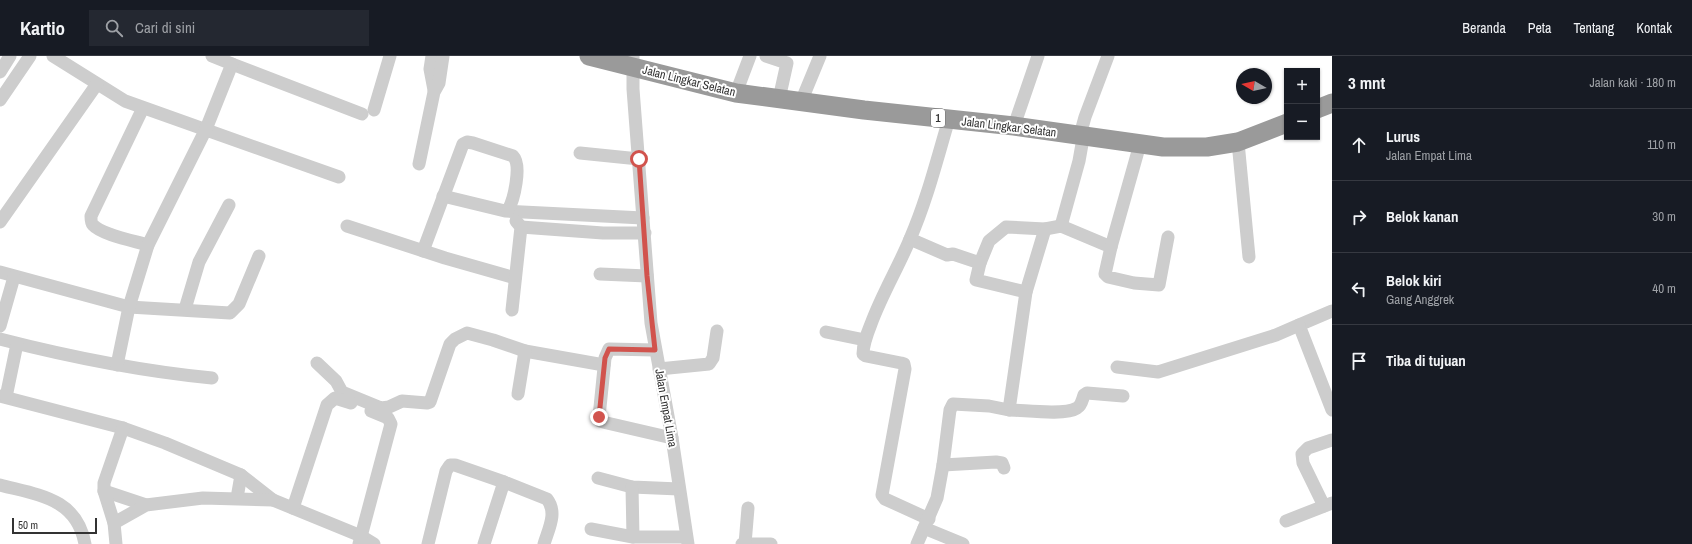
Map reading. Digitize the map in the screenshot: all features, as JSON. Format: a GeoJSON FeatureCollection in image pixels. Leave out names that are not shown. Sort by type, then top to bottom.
{"type":"FeatureCollection","features":[{"type":"Feature","properties":{"kind":"highway","name":"Jalan Lingkar Selatan"},"geometry":{"type":"LineString","coordinates":[[589,56],[633,62],[736,93],[801,102],[1014,126],[1140,144],[1189,148],[1238,142],[1284,124]]}},
{"type":"Feature","properties":{"kind":"highway"},"geometry":{"type":"LineString","coordinates":[[1320,108],[1332,103]]}},
{"type":"Feature","properties":{"kind":"street"},"geometry":{"type":"LineString","coordinates":[[0,72],[10,56]]}},
{"type":"Feature","properties":{"kind":"street"},"geometry":{"type":"LineString","coordinates":[[0,100],[30,56]]}},
{"type":"Feature","properties":{"kind":"street"},"geometry":{"type":"LineString","coordinates":[[53,56],[125,101],[339,177]]}},
{"type":"Feature","properties":{"kind":"street"},"geometry":{"type":"LineString","coordinates":[[212,56],[362,114]]}},
{"type":"Feature","properties":{"kind":"street"},"geometry":{"type":"LineString","coordinates":[[374,110],[390,56]]}},
{"type":"Feature","properties":{"kind":"street"},"geometry":{"type":"LineString","coordinates":[[432,56],[430,69],[434,92]]}},
{"type":"Feature","properties":{"kind":"street"},"geometry":{"type":"LineString","coordinates":[[419,164],[434,92],[439,83],[443,56]]}},
{"type":"Feature","properties":{"kind":"street"},"geometry":{"type":"LineString","coordinates":[[736,93],[750,56]]}},
{"type":"Feature","properties":{"kind":"street"},"geometry":{"type":"LineString","coordinates":[[766,56],[786,63],[787,66],[779,99]]}},
{"type":"Feature","properties":{"kind":"street"},"geometry":{"type":"LineString","coordinates":[[801,102],[820,56]]}},
{"type":"Feature","properties":{"kind":"street"},"geometry":{"type":"LineString","coordinates":[[1014,126],[1038,56]]}},
{"type":"Feature","properties":{"kind":"street"},"geometry":{"type":"LineString","coordinates":[[1061,226],[1079,161],[1082,144],[1080,135],[1085,117],[1108,56]]}},
{"type":"Feature","properties":{"kind":"street","name":"Jalan Empat Lima"},"geometry":{"type":"LineString","coordinates":[[633,62],[647,276],[655,350],[672,438],[687,540]]}},
{"type":"Feature","properties":{"kind":"street"},"geometry":{"type":"LineString","coordinates":[[117,365],[129,306],[148,245],[206,129],[232,64]]}},
{"type":"Feature","properties":{"kind":"street"},"geometry":{"type":"LineString","coordinates":[[0,222],[97,84]]}},
{"type":"Feature","properties":{"kind":"street"},"geometry":{"type":"LineString","coordinates":[[143,108],[91,216],[91,222],[93,225],[104,231],[148,245]]}},
{"type":"Feature","properties":{"kind":"street"},"geometry":{"type":"LineString","coordinates":[[949,119],[928,194],[910,239],[880,298],[865,340],[864,354],[866,356],[904,364],[905,369],[882,495],[885,499],[963,544]]}},
{"type":"Feature","properties":{"kind":"street"},"geometry":{"type":"LineString","coordinates":[[423,251],[428,242],[460,148],[467,142],[513,156],[517,160],[518,172],[508,210]]}},
{"type":"Feature","properties":{"kind":"street"},"geometry":{"type":"LineString","coordinates":[[1238,142],[1249,257]]}},
{"type":"Feature","properties":{"kind":"street"},"geometry":{"type":"LineString","coordinates":[[1140,144],[1105,269],[1105,274],[1108,277],[1134,283],[1159,285],[1168,238]]}},
{"type":"Feature","properties":{"kind":"street"},"geometry":{"type":"LineString","coordinates":[[580,153],[639,159]]}},
{"type":"Feature","properties":{"kind":"street"},"geometry":{"type":"LineString","coordinates":[[443,196],[499,211],[508,210],[643,218]]}},
{"type":"Feature","properties":{"kind":"street"},"geometry":{"type":"LineString","coordinates":[[185,309],[199,262],[229,205]]}},
{"type":"Feature","properties":{"kind":"street"},"geometry":{"type":"LineString","coordinates":[[508,210],[521,227],[512,310]]}},
{"type":"Feature","properties":{"kind":"street"},"geometry":{"type":"LineString","coordinates":[[347,226],[423,251],[515,278]]}},
{"type":"Feature","properties":{"kind":"street"},"geometry":{"type":"LineString","coordinates":[[1026,292],[976,280],[980,263],[989,241],[1006,226],[1045,229],[1061,226],[1111,247]]}},
{"type":"Feature","properties":{"kind":"street"},"geometry":{"type":"LineString","coordinates":[[521,227],[603,233],[645,233]]}},
{"type":"Feature","properties":{"kind":"street"},"geometry":{"type":"LineString","coordinates":[[1009,410],[1026,292],[1045,229]]}},
{"type":"Feature","properties":{"kind":"street"},"geometry":{"type":"LineString","coordinates":[[910,239],[947,255],[953,254],[980,263]]}},
{"type":"Feature","properties":{"kind":"street"},"geometry":{"type":"LineString","coordinates":[[0,272],[14,277],[129,306],[230,313],[235,310],[259,256]]}},
{"type":"Feature","properties":{"kind":"street"},"geometry":{"type":"LineString","coordinates":[[600,274],[647,276]]}},
{"type":"Feature","properties":{"kind":"street"},"geometry":{"type":"LineString","coordinates":[[0,326],[14,277]]}},
{"type":"Feature","properties":{"kind":"street"},"geometry":{"type":"LineString","coordinates":[[1117,367],[1158,372],[1276,335],[1332,311]]}},
{"type":"Feature","properties":{"kind":"street"},"geometry":{"type":"LineString","coordinates":[[1296,327],[1332,410]]}},
{"type":"Feature","properties":{"kind":"street"},"geometry":{"type":"LineString","coordinates":[[659,369],[709,364],[713,358],[717,331]]}},
{"type":"Feature","properties":{"kind":"street"},"geometry":{"type":"LineString","coordinates":[[826,332],[865,340]]}},
{"type":"Feature","properties":{"kind":"street"},"geometry":{"type":"LineString","coordinates":[[317,363],[336,380],[342,392],[381,408],[385,408],[402,401],[430,402],[450,344],[455,339],[467,333],[494,340],[525,351],[604,365]]}},
{"type":"Feature","properties":{"kind":"street"},"geometry":{"type":"LineString","coordinates":[[0,339],[117,365],[169,374],[212,378]]}},
{"type":"Feature","properties":{"kind":"street"},"geometry":{"type":"LineString","coordinates":[[17,344],[3,397],[123,428],[165,443],[241,474],[273,500],[360,540],[374,544]]}},
{"type":"Feature","properties":{"kind":"street"},"geometry":{"type":"LineString","coordinates":[[655,350],[609,349],[606,353],[604,365],[600,420],[672,438]]}},
{"type":"Feature","properties":{"kind":"street"},"geometry":{"type":"LineString","coordinates":[[518,394],[525,351]]}},
{"type":"Feature","properties":{"kind":"street"},"geometry":{"type":"LineString","coordinates":[[917,544],[937,498],[950,410],[953,404],[1009,410],[1062,412],[1076,409],[1081,405],[1084,395],[1087,393],[1123,396]]}},
{"type":"Feature","properties":{"kind":"street"},"geometry":{"type":"LineString","coordinates":[[293,508],[329,402],[335,398],[338,398],[386,417],[391,424],[360,540]]}},
{"type":"Feature","properties":{"kind":"street"},"geometry":{"type":"LineString","coordinates":[[116,544],[114,523],[104,491],[107,474],[123,428]]}},
{"type":"Feature","properties":{"kind":"street"},"geometry":{"type":"LineString","coordinates":[[1286,522],[1328,504],[1304,463],[1302,454],[1308,448],[1332,440]]}},
{"type":"Feature","properties":{"kind":"street"},"geometry":{"type":"LineString","coordinates":[[943,465],[996,462],[1002,463],[1004,468]]}},
{"type":"Feature","properties":{"kind":"street"},"geometry":{"type":"LineString","coordinates":[[428,544],[446,471],[450,465],[504,482],[547,499],[551,504],[553,516],[544,544]]}},
{"type":"Feature","properties":{"kind":"street"},"geometry":{"type":"LineString","coordinates":[[237,498],[241,474]]}},
{"type":"Feature","properties":{"kind":"street"},"geometry":{"type":"LineString","coordinates":[[598,478],[632,487],[679,488]]}},
{"type":"Feature","properties":{"kind":"street"},"geometry":{"type":"LineString","coordinates":[[484,544],[504,482]]}},
{"type":"Feature","properties":{"kind":"street"},"geometry":{"type":"LineString","coordinates":[[0,485],[62,504],[75,518],[85,544]]}},
{"type":"Feature","properties":{"kind":"street"},"geometry":{"type":"LineString","coordinates":[[632,487],[633,537]]}},
{"type":"Feature","properties":{"kind":"street"},"geometry":{"type":"LineString","coordinates":[[104,491],[146,505]]}},
{"type":"Feature","properties":{"kind":"street"},"geometry":{"type":"LineString","coordinates":[[114,523],[146,505],[203,498],[273,500]]}},
{"type":"Feature","properties":{"kind":"street"},"geometry":{"type":"LineString","coordinates":[[748,508],[743,544],[771,544]]}},
{"type":"Feature","properties":{"kind":"street"},"geometry":{"type":"LineString","coordinates":[[591,529],[633,537],[687,540]]}},
{"type":"Feature","properties":{"kind":"route"},"geometry":{"type":"LineString","coordinates":[[599,417],[605,358],[609,349],[655,350],[647,276],[639,159]]}}]}
